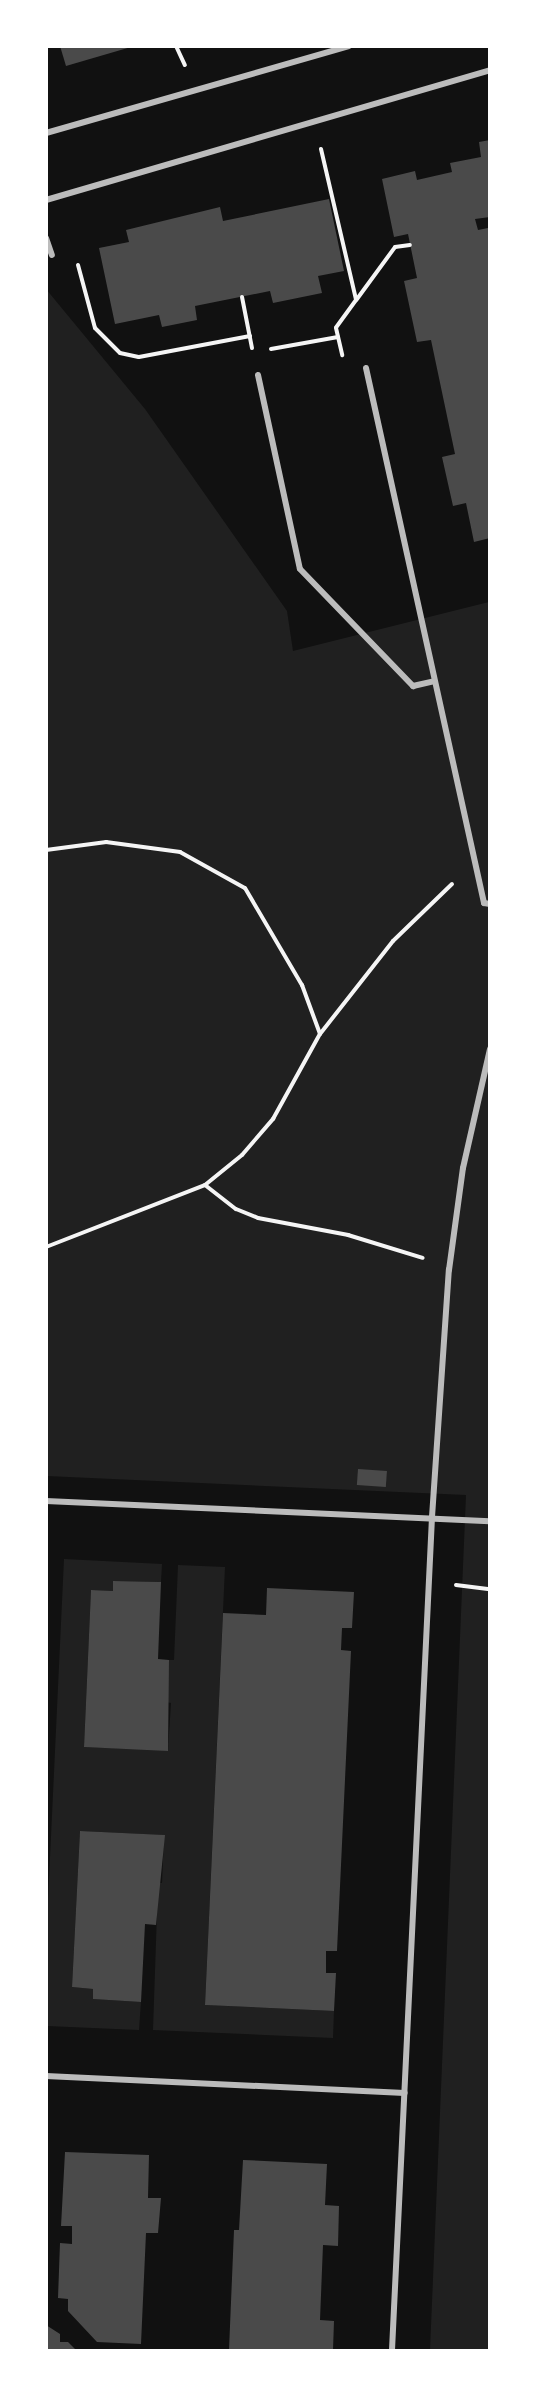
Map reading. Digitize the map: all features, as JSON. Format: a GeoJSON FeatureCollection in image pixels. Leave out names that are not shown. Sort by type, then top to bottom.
{"type":"FeatureCollection","features":[{"type":"Feature","properties":{"kind":"street"},"geometry":{"type":"LineString","coordinates":[[46,133],[349,46]]}},
{"type":"Feature","properties":{"kind":"street"},"geometry":{"type":"LineString","coordinates":[[46,200],[489,70]]}},
{"type":"Feature","properties":{"kind":"street"},"geometry":{"type":"LineString","coordinates":[[46,238],[52,255]]}},
{"type":"Feature","properties":{"kind":"street"},"geometry":{"type":"LineString","coordinates":[[366,368],[484,903],[489,904]]}},
{"type":"Feature","properties":{"kind":"street"},"geometry":{"type":"LineString","coordinates":[[258,375],[300,569],[414,686],[434,681]]}},
{"type":"Feature","properties":{"kind":"street"},"geometry":{"type":"LineString","coordinates":[[392,2350],[432,1517],[449,1270],[463,1168],[489,1049]]}},
{"type":"Feature","properties":{"kind":"street"},"geometry":{"type":"LineString","coordinates":[[46,1501],[489,1521]]}},
{"type":"Feature","properties":{"kind":"street"},"geometry":{"type":"LineString","coordinates":[[46,2076],[405,2093]]}},
{"type":"Feature","properties":{"kind":"path"},"geometry":{"type":"LineString","coordinates":[[315,122],[356,300]]}},
{"type":"Feature","properties":{"kind":"path"},"geometry":{"type":"LineString","coordinates":[[366,368],[343,358],[336,328],[395,248],[410,245]]}},
{"type":"Feature","properties":{"kind":"path"},"geometry":{"type":"LineString","coordinates":[[52,255],[74,249],[95,328],[120,353],[139,357],[250,336]]}},
{"type":"Feature","properties":{"kind":"path"},"geometry":{"type":"LineString","coordinates":[[242,297],[253,353],[338,337]]}},
{"type":"Feature","properties":{"kind":"path"},"geometry":{"type":"LineString","coordinates":[[46,850],[106,842],[180,852],[244,888],[302,985],[320,1034]]}},
{"type":"Feature","properties":{"kind":"path"},"geometry":{"type":"LineString","coordinates":[[46,1247],[205,1185],[242,1155],[273,1119],[320,1034],[408,925],[476,863]]}},
{"type":"Feature","properties":{"kind":"path"},"geometry":{"type":"LineString","coordinates":[[205,1185],[236,1209],[258,1218],[410,1252],[449,1270]]}},
{"type":"Feature","properties":{"kind":"shaded area"},"geometry":{"type":"Polygon","coordinates":[[[46,289],[145,409],[287,611],[293,651],[489,602],[489,2350],[430,2350],[466,1495],[47,1476],[46,289]]]}},
{"type":"Feature","properties":{"kind":"shaded area"},"geometry":{"type":"Polygon","coordinates":[[[64,1559],[162,1564],[161,1582],[113,1581],[113,1591],[91,1590],[84,1747],[168,1750],[171,1703],[166,1702],[169,1660],[174,1660],[178,1565],[225,1567],[205,2005],[334,2011],[333,2038],[153,2030],[158,1883],[162,1883],[164,1835],[80,1831],[72,1987],[93,1989],[93,1999],[141,2002],[139,2030],[47,2026],[47,1922],[64,1559]]]}},
{"type":"Feature","properties":{"kind":"building"},"geometry":{"type":"Polygon","coordinates":[[[60,46],[131,46],[131,47],[66,66],[60,46]]]}},
{"type":"Feature","properties":{"kind":"building"},"geometry":{"type":"Polygon","coordinates":[[[490,140],[490,217],[475,219],[478,230],[488,228],[490,236],[490,538],[474,542],[466,503],[453,506],[442,457],[455,454],[431,340],[417,342],[404,281],[417,278],[408,234],[394,237],[382,179],[415,171],[417,180],[452,172],[450,163],[481,157],[479,142],[490,140]]]}},
{"type":"Feature","properties":{"kind":"building"},"geometry":{"type":"Polygon","coordinates":[[[329,199],[344,271],[318,276],[322,293],[273,303],[270,291],[195,306],[197,320],[162,327],[159,315],[115,324],[99,248],[129,242],[126,230],[220,207],[223,221],[329,199]]]}},
{"type":"Feature","properties":{"kind":"building"},"geometry":{"type":"Polygon","coordinates":[[[358,1469],[387,1471],[386,1487],[357,1485],[358,1469]]]}},
{"type":"Feature","properties":{"kind":"building"},"geometry":{"type":"Polygon","coordinates":[[[113,1581],[161,1582],[158,1659],[169,1660],[168,1751],[84,1747],[91,1590],[113,1591],[113,1581]]]}},
{"type":"Feature","properties":{"kind":"building"},"geometry":{"type":"Polygon","coordinates":[[[267,1588],[354,1592],[352,1628],[342,1628],[341,1650],[351,1651],[337,1951],[326,1951],[326,1973],[336,1973],[334,2011],[205,2005],[223,1613],[266,1615],[267,1588]]]}},
{"type":"Feature","properties":{"kind":"building"},"geometry":{"type":"Polygon","coordinates":[[[80,1831],[165,1835],[156,1925],[145,1924],[141,2002],[93,1999],[93,1989],[72,1987],[80,1831]]]}},
{"type":"Feature","properties":{"kind":"building"},"geometry":{"type":"Polygon","coordinates":[[[65,2152],[149,2155],[148,2198],[161,2198],[158,2233],[146,2233],[141,2344],[97,2342],[68,2311],[68,2299],[58,2298],[60,2243],[72,2244],[72,2226],[61,2226],[65,2152]]]}},
{"type":"Feature","properties":{"kind":"building"},"geometry":{"type":"Polygon","coordinates":[[[243,2160],[327,2164],[325,2205],[339,2206],[338,2246],[323,2245],[320,2320],[334,2321],[333,2350],[229,2350],[234,2230],[239,2230],[243,2160]]]}},
{"type":"Feature","properties":{"kind":"building"},"geometry":{"type":"Polygon","coordinates":[[[46,2325],[60,2334],[60,2342],[68,2342],[76,2350],[46,2350],[46,2325]]]}}]}
